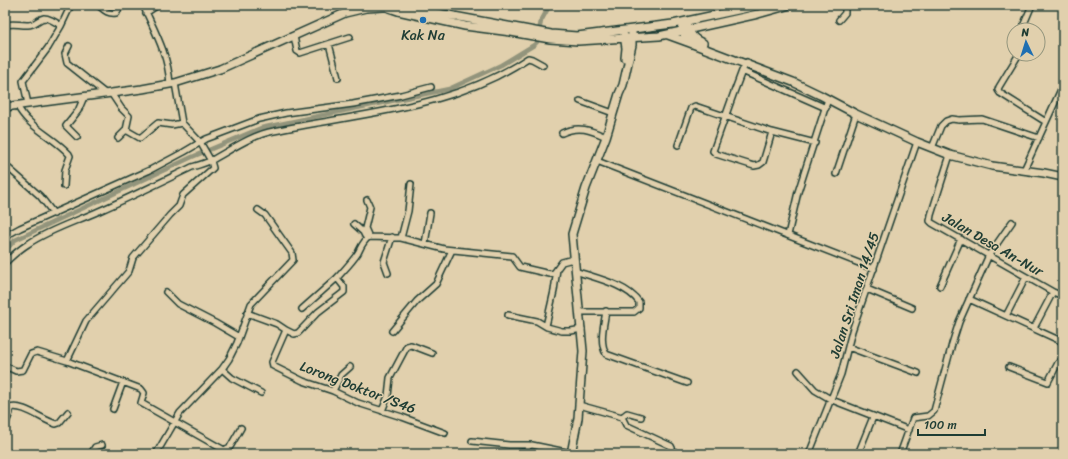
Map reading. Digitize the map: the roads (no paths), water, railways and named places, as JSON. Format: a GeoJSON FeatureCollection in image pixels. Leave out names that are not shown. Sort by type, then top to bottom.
{"type":"FeatureCollection","features":[{"type":"Feature","properties":{"kind":"main road"},"geometry":{"type":"LineString","coordinates":[[5,107],[108,94],[172,83],[220,69],[355,7],[399,8],[548,37],[578,41],[627,35],[632,30],[684,22],[732,9],[761,5]]}},
{"type":"Feature","properties":{"kind":"main road"},"geometry":{"type":"LineString","coordinates":[[548,37],[666,34],[758,14],[790,5]]}},
{"type":"Feature","properties":{"kind":"main road"},"geometry":{"type":"LineString","coordinates":[[684,22],[686,30],[685,37],[690,43]]}},
{"type":"Feature","properties":{"kind":"main road"},"geometry":{"type":"LineString","coordinates":[[699,42],[701,27]]}},
{"type":"Feature","properties":{"kind":"main road"},"geometry":{"type":"LineString","coordinates":[[686,30],[699,42],[745,66]]}},
{"type":"Feature","properties":{"kind":"main road"},"geometry":{"type":"LineString","coordinates":[[666,34],[745,66],[754,67],[783,78],[856,114],[950,156],[986,165],[1063,177]]}},
{"type":"Feature","properties":{"kind":"main road"},"geometry":{"type":"LineString","coordinates":[[571,454],[579,405],[583,363],[582,329],[573,259],[572,234],[623,86],[632,45],[627,35]]}},
{"type":"Feature","properties":{"kind":"street"},"geometry":{"type":"LineString","coordinates":[[28,104],[23,81],[48,48],[71,5]]}},
{"type":"Feature","properties":{"kind":"street"},"geometry":{"type":"LineString","coordinates":[[98,5],[110,14],[116,13],[120,7],[128,5]]}},
{"type":"Feature","properties":{"kind":"street"},"geometry":{"type":"LineString","coordinates":[[67,361],[86,322],[129,272],[133,258],[165,220],[180,206],[183,195],[213,168],[210,159],[201,144],[182,123],[161,46],[143,5]]}},
{"type":"Feature","properties":{"kind":"street"},"geometry":{"type":"LineString","coordinates":[[146,13],[158,5]]}},
{"type":"Feature","properties":{"kind":"street"},"geometry":{"type":"LineString","coordinates":[[839,20],[845,12],[845,5]]}},
{"type":"Feature","properties":{"kind":"street"},"geometry":{"type":"LineString","coordinates":[[1025,22],[1032,5]]}},
{"type":"Feature","properties":{"kind":"street"},"geometry":{"type":"LineString","coordinates":[[5,25],[32,25],[46,18],[61,26]]}},
{"type":"Feature","properties":{"kind":"street"},"geometry":{"type":"LineString","coordinates":[[294,36],[298,53],[307,52],[350,37]]}},
{"type":"Feature","properties":{"kind":"street"},"geometry":{"type":"LineString","coordinates":[[329,44],[338,78]]}},
{"type":"Feature","properties":{"kind":"street"},"geometry":{"type":"LineString","coordinates":[[69,46],[65,54],[67,64],[108,94],[129,116],[126,130],[118,138]]}},
{"type":"Feature","properties":{"kind":"street"},"geometry":{"type":"LineString","coordinates":[[5,263],[28,244],[40,237],[265,133],[359,117],[432,101],[457,93],[509,71],[528,58],[543,65]]}},
{"type":"Feature","properties":{"kind":"street"},"geometry":{"type":"LineString","coordinates":[[1014,62],[998,90],[1000,93],[1046,122]]}},
{"type":"Feature","properties":{"kind":"street"},"geometry":{"type":"LineString","coordinates":[[772,132],[763,162],[759,165],[754,166],[716,154],[714,152],[713,149],[745,66],[764,81],[826,108]]}},
{"type":"Feature","properties":{"kind":"street"},"geometry":{"type":"LineString","coordinates":[[764,81],[768,72]]}},
{"type":"Feature","properties":{"kind":"street"},"geometry":{"type":"LineString","coordinates":[[779,88],[783,78]]}},
{"type":"Feature","properties":{"kind":"street"},"geometry":{"type":"LineString","coordinates":[[1024,170],[1063,85]]}},
{"type":"Feature","properties":{"kind":"street"},"geometry":{"type":"LineString","coordinates":[[5,240],[20,228],[54,214],[201,144],[259,119],[401,96],[431,87]]}},
{"type":"Feature","properties":{"kind":"street"},"geometry":{"type":"LineString","coordinates":[[77,137],[66,126],[78,111],[84,97]]}},
{"type":"Feature","properties":{"kind":"street"},"geometry":{"type":"LineString","coordinates":[[788,235],[798,192],[828,99]]}},
{"type":"Feature","properties":{"kind":"street"},"geometry":{"type":"LineString","coordinates":[[580,101],[613,113]]}},
{"type":"Feature","properties":{"kind":"street"},"geometry":{"type":"LineString","coordinates":[[17,105],[22,114],[39,131],[69,154],[70,156],[65,170],[64,186]]}},
{"type":"Feature","properties":{"kind":"street"},"geometry":{"type":"LineString","coordinates":[[678,145],[693,106],[698,106],[772,132],[815,143]]}},
{"type":"Feature","properties":{"kind":"street"},"geometry":{"type":"LineString","coordinates":[[836,174],[856,114]]}},
{"type":"Feature","properties":{"kind":"street"},"geometry":{"type":"LineString","coordinates":[[932,148],[941,126],[946,121],[952,119],[982,119],[1039,138]]}},
{"type":"Feature","properties":{"kind":"street"},"geometry":{"type":"LineString","coordinates":[[126,130],[140,138],[158,123],[172,125],[182,123]]}},
{"type":"Feature","properties":{"kind":"street"},"geometry":{"type":"LineString","coordinates":[[562,133],[575,128],[588,129],[606,136]]}},
{"type":"Feature","properties":{"kind":"street","name":"Jalan Sri Iman 14/45"},"geometry":{"type":"LineString","coordinates":[[809,454],[832,400],[841,374],[848,347],[867,289],[917,142]]}},
{"type":"Feature","properties":{"kind":"street","name":"Jalan Desa An-Nur"},"geometry":{"type":"LineString","coordinates":[[950,156],[930,221],[934,225],[1026,277],[1063,296]]}},
{"type":"Feature","properties":{"kind":"street"},"geometry":{"type":"LineString","coordinates":[[597,161],[874,269]]}},
{"type":"Feature","properties":{"kind":"street"},"geometry":{"type":"LineString","coordinates":[[5,165],[40,196],[54,214]]}},
{"type":"Feature","properties":{"kind":"street"},"geometry":{"type":"LineString","coordinates":[[401,238],[408,211],[411,184]]}},
{"type":"Feature","properties":{"kind":"street"},"geometry":{"type":"LineString","coordinates":[[302,309],[346,269],[367,238],[365,228],[370,207],[367,200]]}},
{"type":"Feature","properties":{"kind":"street"},"geometry":{"type":"LineString","coordinates":[[156,454],[180,413],[222,369],[229,359],[239,337],[247,313],[255,298],[292,260],[293,256],[265,214],[258,210]]}},
{"type":"Feature","properties":{"kind":"street"},"geometry":{"type":"LineString","coordinates":[[425,244],[430,213]]}},
{"type":"Feature","properties":{"kind":"street"},"geometry":{"type":"LineString","coordinates":[[900,454],[913,418],[928,416],[934,411],[952,344],[969,299],[989,255],[1012,222]]}},
{"type":"Feature","properties":{"kind":"street"},"geometry":{"type":"LineString","coordinates":[[354,224],[367,238]]}},
{"type":"Feature","properties":{"kind":"street"},"geometry":{"type":"LineString","coordinates":[[388,273],[384,262],[392,237]]}},
{"type":"Feature","properties":{"kind":"street"},"geometry":{"type":"LineString","coordinates":[[367,238],[401,238],[452,250],[511,256],[514,257],[520,267],[550,274],[554,273],[562,262],[573,259]]}},
{"type":"Feature","properties":{"kind":"street"},"geometry":{"type":"LineString","coordinates":[[940,286],[961,239]]}},
{"type":"Feature","properties":{"kind":"street"},"geometry":{"type":"LineString","coordinates":[[392,331],[417,301],[436,284],[452,250]]}},
{"type":"Feature","properties":{"kind":"street"},"geometry":{"type":"LineString","coordinates":[[546,326],[554,291],[557,268]]}},
{"type":"Feature","properties":{"kind":"street"},"geometry":{"type":"LineString","coordinates":[[575,271],[605,281],[629,292],[639,302],[639,308],[634,312],[580,312]]}},
{"type":"Feature","properties":{"kind":"street"},"geometry":{"type":"LineString","coordinates":[[1006,316],[1026,277]]}},
{"type":"Feature","properties":{"kind":"street"},"geometry":{"type":"LineString","coordinates":[[247,313],[278,324],[294,334],[298,333],[318,312],[344,292],[344,287],[337,278]]}},
{"type":"Feature","properties":{"kind":"street"},"geometry":{"type":"LineString","coordinates":[[867,289],[912,308]]}},
{"type":"Feature","properties":{"kind":"street"},"geometry":{"type":"LineString","coordinates":[[166,292],[178,304],[215,322],[239,337]]}},
{"type":"Feature","properties":{"kind":"street"},"geometry":{"type":"LineString","coordinates":[[1034,328],[1053,292]]}},
{"type":"Feature","properties":{"kind":"street"},"geometry":{"type":"LineString","coordinates":[[969,299],[1062,339]]}},
{"type":"Feature","properties":{"kind":"street"},"geometry":{"type":"LineString","coordinates":[[606,311],[602,340],[603,348],[606,354],[687,383]]}},
{"type":"Feature","properties":{"kind":"street"},"geometry":{"type":"LineString","coordinates":[[508,315],[537,321],[546,326],[562,331],[582,329]]}},
{"type":"Feature","properties":{"kind":"street","name":"Lorong Doktor /S46"},"geometry":{"type":"LineString","coordinates":[[286,330],[272,362],[272,366],[303,381],[333,391],[358,403],[402,417],[444,433]]}},
{"type":"Feature","properties":{"kind":"street"},"geometry":{"type":"LineString","coordinates":[[382,411],[388,396],[390,378],[407,346],[411,345],[432,353]]}},
{"type":"Feature","properties":{"kind":"street"},"geometry":{"type":"LineString","coordinates":[[848,347],[918,373]]}},
{"type":"Feature","properties":{"kind":"street"},"geometry":{"type":"LineString","coordinates":[[5,366],[16,371],[23,370],[31,354],[37,352],[67,361],[144,390],[141,403],[224,450],[230,447],[241,428]]}},
{"type":"Feature","properties":{"kind":"street"},"geometry":{"type":"LineString","coordinates":[[1009,367],[1048,382],[1058,363],[1063,359]]}},
{"type":"Feature","properties":{"kind":"street"},"geometry":{"type":"LineString","coordinates":[[333,391],[341,375],[350,367]]}},
{"type":"Feature","properties":{"kind":"street"},"geometry":{"type":"LineString","coordinates":[[222,369],[232,378],[261,393]]}},
{"type":"Feature","properties":{"kind":"street"},"geometry":{"type":"LineString","coordinates":[[798,371],[815,390],[832,400],[909,430]]}},
{"type":"Feature","properties":{"kind":"street"},"geometry":{"type":"LineString","coordinates":[[113,409],[123,382]]}},
{"type":"Feature","properties":{"kind":"street"},"geometry":{"type":"LineString","coordinates":[[579,405],[622,418],[626,425],[671,446],[673,450],[672,454]]}},
{"type":"Feature","properties":{"kind":"street"},"geometry":{"type":"LineString","coordinates":[[7,406],[26,410],[56,424],[59,423],[68,412]]}},
{"type":"Feature","properties":{"kind":"street"},"geometry":{"type":"LineString","coordinates":[[5,425],[10,412],[7,406]]}},
{"type":"Feature","properties":{"kind":"street"},"geometry":{"type":"LineString","coordinates":[[622,418],[628,413],[641,417]]}},
{"type":"Feature","properties":{"kind":"street"},"geometry":{"type":"LineString","coordinates":[[858,454],[873,417]]}},
{"type":"Feature","properties":{"kind":"street"},"geometry":{"type":"LineString","coordinates":[[472,441],[509,445],[529,445],[571,454]]}},
{"type":"Feature","properties":{"kind":"street"},"geometry":{"type":"LineString","coordinates":[[91,454],[95,446],[102,445]]}},
{"type":"Feature","properties":{"kind":"street"},"geometry":{"type":"LineString","coordinates":[[526,454],[529,445]]}},
{"type":"Feature","properties":{"kind":"waterway"},"geometry":{"type":"LineString","coordinates":[[5,251],[15,240],[192,157],[261,128],[449,89],[501,65],[534,45],[537,42],[541,21],[550,5]]}},
{"type":"Feature","properties":{"kind":"place","name":"Kak Na"},"geometry":{"type":"Point","coordinates":[423,20]}}]}
